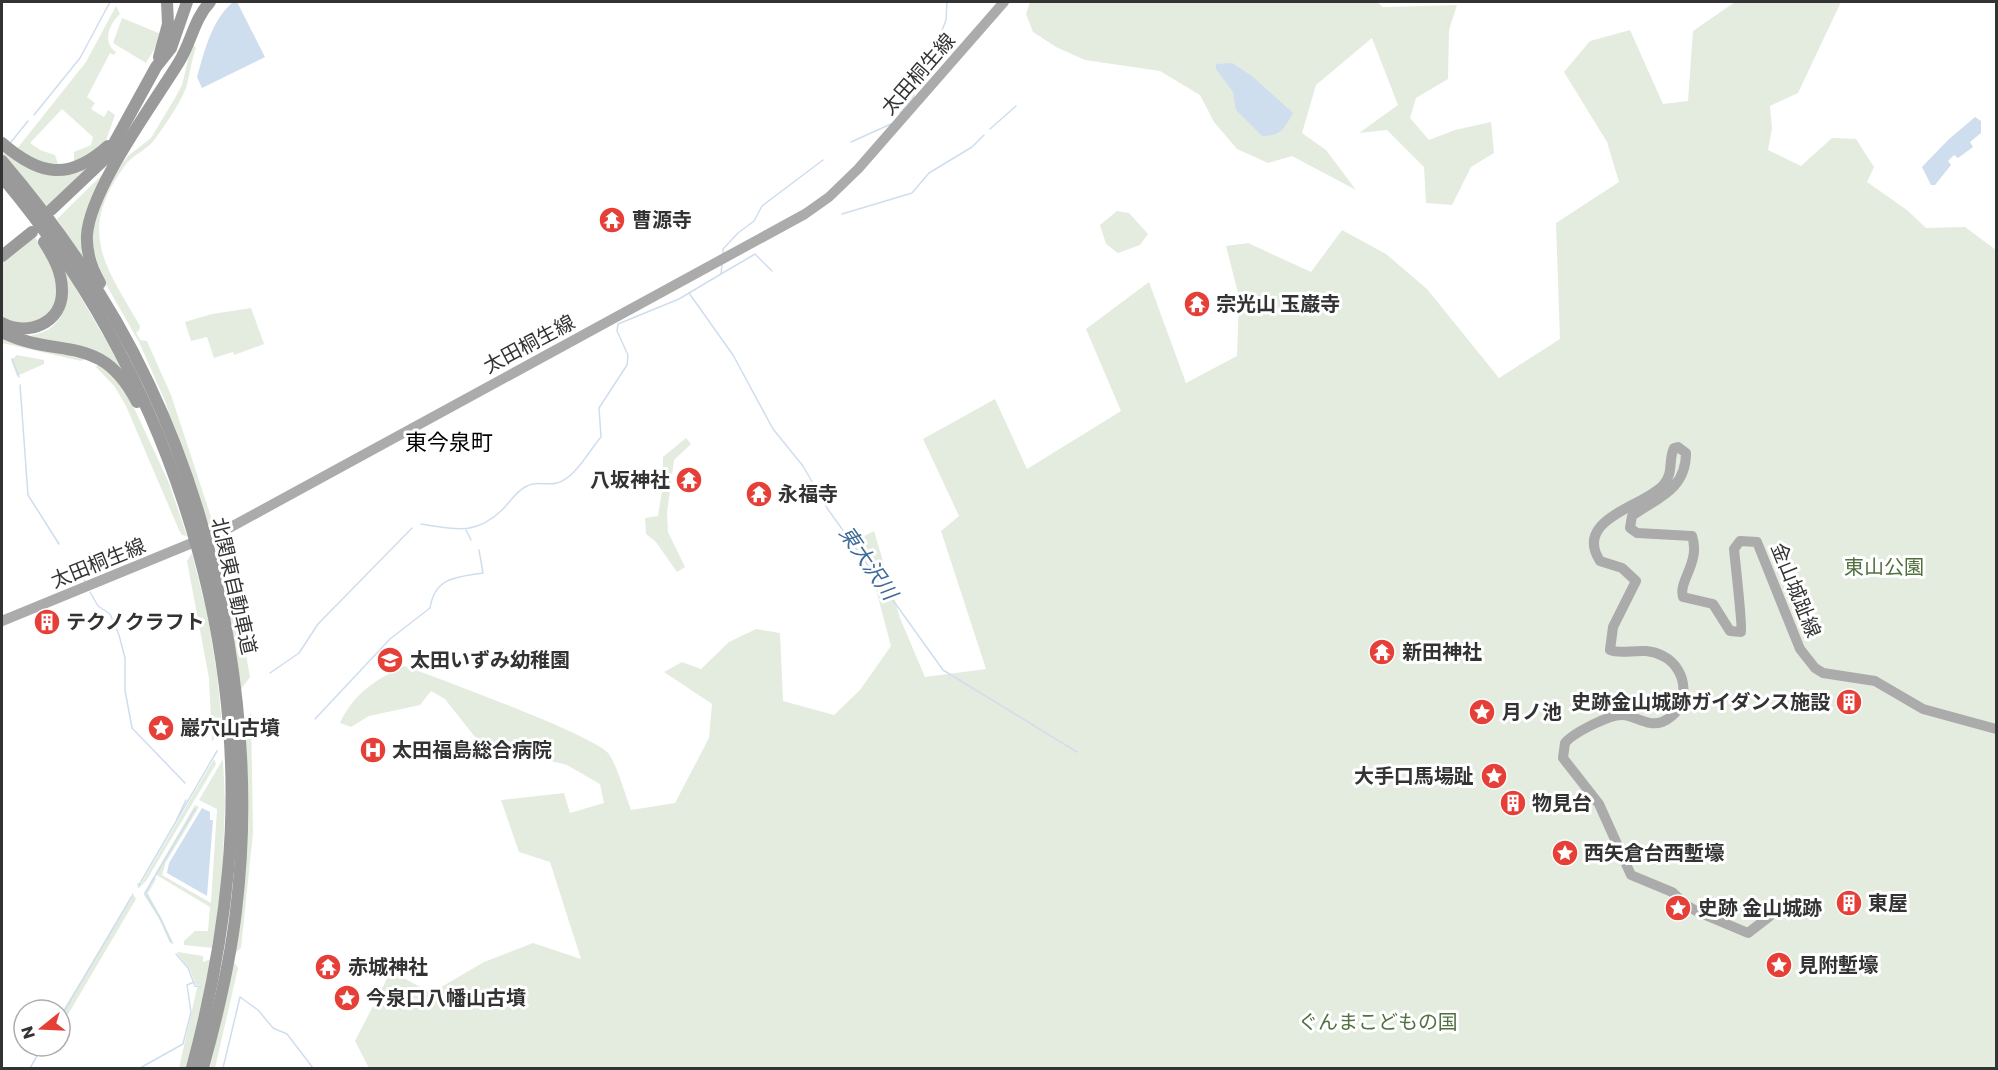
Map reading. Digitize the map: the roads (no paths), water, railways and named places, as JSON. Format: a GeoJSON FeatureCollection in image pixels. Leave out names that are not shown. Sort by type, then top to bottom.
{"type":"FeatureCollection","features":[{"type":"Feature","properties":{"kind":"highway"},"geometry":{"type":"LineString","coordinates":[[149,384],[140,360],[96,277],[87,247],[90,220],[121,143],[156,67],[168,24],[167,2]]}},
{"type":"Feature","properties":{"kind":"highway"},"geometry":{"type":"LineString","coordinates":[[156,67],[171,48],[187,2]]}},
{"type":"Feature","properties":{"kind":"highway"},"geometry":{"type":"LineString","coordinates":[[169,75],[192,2]]}},
{"type":"Feature","properties":{"kind":"highway"},"geometry":{"type":"LineString","coordinates":[[53,213],[121,143],[183,56],[192,31],[210,2]]}},
{"type":"Feature","properties":{"kind":"highway"},"geometry":{"type":"LineString","coordinates":[[2,143],[32,166],[62,170],[83,164],[121,143]]}},
{"type":"Feature","properties":{"kind":"highway","name":"北関東自動車道"},"geometry":{"type":"LineString","coordinates":[[2,161],[80,263],[123,333],[149,384],[196,526],[233,675],[241,822],[235,921],[224,982],[203,1068]]}},
{"type":"Feature","properties":{"kind":"highway","name":"北関東自動車道"},"geometry":{"type":"LineString","coordinates":[[2,177],[54,243],[107,328],[150,412],[186,510],[196,526]]}},
{"type":"Feature","properties":{"kind":"highway"},"geometry":{"type":"LineString","coordinates":[[2,183],[20,205],[53,258],[60,275],[63,293],[57,311],[42,325],[24,330],[2,323]]}},
{"type":"Feature","properties":{"kind":"highway"},"geometry":{"type":"LineString","coordinates":[[2,247],[30,230],[2,256]]}},
{"type":"Feature","properties":{"kind":"highway"},"geometry":{"type":"LineString","coordinates":[[2,332],[30,343],[83,351],[96,356],[115,370],[132,393],[186,510]]}},
{"type":"Feature","properties":{"kind":"highway","name":"北関東自動車道"},"geometry":{"type":"LineString","coordinates":[[192,1068],[218,946],[228,870],[230,823],[230,774],[222,677],[203,554]]}},
{"type":"Feature","properties":{"kind":"main road","name":"太田桐生線"},"geometry":{"type":"LineString","coordinates":[[2,621],[231,527],[805,214],[829,197],[858,170],[1004,2]]}},
{"type":"Feature","properties":{"kind":"main road","name":"金山城趾線"},"geometry":{"type":"LineString","coordinates":[[1770,916],[1748,933],[1698,912],[1672,892],[1631,875],[1599,804],[1563,758],[1565,742],[1581,731],[1622,715],[1648,723],[1661,722],[1673,713],[1683,698],[1684,682],[1680,672],[1664,656],[1640,649],[1617,652],[1610,650],[1613,627],[1636,581],[1622,568],[1600,561],[1595,549],[1596,534],[1601,526],[1617,513],[1660,489],[1666,482],[1674,448],[1684,449],[1686,453],[1678,483],[1663,498],[1632,516],[1629,524],[1632,531],[1637,533],[1692,536],[1694,564],[1683,586],[1683,597],[1713,604],[1730,631],[1741,632],[1743,624],[1737,599],[1734,549],[1740,542],[1757,542],[1800,650],[1815,668],[1823,672],[1875,681],[1923,709],[1996,729]]}},
{"type":"Feature","properties":{"kind":"water"},"geometry":{"type":"Polygon","coordinates":[[[233,2],[237,2],[265,57],[202,88],[197,77],[206,46],[219,18],[233,2]]]}},
{"type":"Feature","properties":{"kind":"water"},"geometry":{"type":"Polygon","coordinates":[[[1232,63],[1252,76],[1293,113],[1278,133],[1262,136],[1236,110],[1233,92],[1216,69],[1216,64],[1232,63]]]}},
{"type":"Feature","properties":{"kind":"water"},"geometry":{"type":"Polygon","coordinates":[[[1975,117],[1981,121],[1981,133],[1970,142],[1973,147],[1958,158],[1954,155],[1948,161],[1951,165],[1935,185],[1931,185],[1922,167],[1975,117]]]}},
{"type":"Feature","properties":{"kind":"water"},"geometry":{"type":"Polygon","coordinates":[[[202,808],[210,812],[210,820],[213,820],[207,896],[167,873],[169,863],[202,808]]]}},
{"type":"Feature","properties":{"kind":"waterway"},"geometry":{"type":"LineString","coordinates":[[34,115],[80,58],[110,2]]}},
{"type":"Feature","properties":{"kind":"waterway"},"geometry":{"type":"LineString","coordinates":[[900,113],[913,98],[918,75],[935,49],[946,20],[947,2]]}},
{"type":"Feature","properties":{"kind":"waterway"},"geometry":{"type":"LineString","coordinates":[[990,129],[1016,106]]}},
{"type":"Feature","properties":{"kind":"waterway"},"geometry":{"type":"LineString","coordinates":[[11,142],[28,121]]}},
{"type":"Feature","properties":{"kind":"waterway"},"geometry":{"type":"LineString","coordinates":[[851,142],[891,124]]}},
{"type":"Feature","properties":{"kind":"waterway"},"geometry":{"type":"LineString","coordinates":[[842,214],[912,193],[929,173],[972,147],[984,135]]}},
{"type":"Feature","properties":{"kind":"waterway"},"geometry":{"type":"LineString","coordinates":[[723,253],[723,249],[738,233],[754,221],[762,206],[823,160]]}},
{"type":"Feature","properties":{"kind":"waterway"},"geometry":{"type":"LineString","coordinates":[[721,274],[755,254],[772,271]]}},
{"type":"Feature","properties":{"kind":"waterway"},"geometry":{"type":"LineString","coordinates":[[421,524],[454,529],[483,524],[502,510],[525,487],[533,484],[557,483],[570,476],[601,437],[599,408],[627,365],[628,355],[617,331],[618,324],[679,299],[721,274],[722,265]]}},
{"type":"Feature","properties":{"kind":"waterway","name":"東大沢川"},"geometry":{"type":"LineString","coordinates":[[689,293],[733,355],[773,429],[803,466],[827,508],[943,670],[1077,752]]}},
{"type":"Feature","properties":{"kind":"waterway"},"geometry":{"type":"LineString","coordinates":[[12,359],[19,377]]}},
{"type":"Feature","properties":{"kind":"waterway"},"geometry":{"type":"LineString","coordinates":[[20,385],[28,495],[59,544]]}},
{"type":"Feature","properties":{"kind":"waterway"},"geometry":{"type":"LineString","coordinates":[[270,673],[299,653],[318,624],[412,528]]}},
{"type":"Feature","properties":{"kind":"waterway"},"geometry":{"type":"LineString","coordinates":[[466,530],[471,540]]}},
{"type":"Feature","properties":{"kind":"waterway"},"geometry":{"type":"LineString","coordinates":[[315,719],[390,639],[430,608],[442,584],[448,580],[483,573],[479,550]]}},
{"type":"Feature","properties":{"kind":"waterway"},"geometry":{"type":"LineString","coordinates":[[76,568],[85,581]]}},
{"type":"Feature","properties":{"kind":"waterway"},"geometry":{"type":"LineString","coordinates":[[90,592],[98,606],[110,614],[119,635],[125,658],[125,690],[132,728],[185,783]]}},
{"type":"Feature","properties":{"kind":"waterway"},"geometry":{"type":"LineString","coordinates":[[139,885],[217,751]]}},
{"type":"Feature","properties":{"kind":"waterway"},"geometry":{"type":"LineString","coordinates":[[177,819],[186,800]]}},
{"type":"Feature","properties":{"kind":"waterway"},"geometry":{"type":"LineString","coordinates":[[171,942],[161,919],[145,893],[195,809]]}},
{"type":"Feature","properties":{"kind":"waterway"},"geometry":{"type":"LineString","coordinates":[[72,998],[132,896]]}},
{"type":"Feature","properties":{"kind":"waterway"},"geometry":{"type":"LineString","coordinates":[[176,954],[188,968],[195,986],[201,987]]}},
{"type":"Feature","properties":{"kind":"waterway"},"geometry":{"type":"LineString","coordinates":[[140,1068],[183,1044],[191,1012],[187,985],[194,982]]}},
{"type":"Feature","properties":{"kind":"waterway"},"geometry":{"type":"LineString","coordinates":[[223,1068],[240,997],[258,1010],[273,1028],[287,1034],[313,1068]]}},
{"type":"Feature","properties":{"kind":"waterway"},"geometry":{"type":"LineString","coordinates":[[30,1068],[36,1058]]}},
{"type":"Feature","properties":{"kind":"place","name":"曹源寺"},"geometry":{"type":"Point","coordinates":[612,220]}},
{"type":"Feature","properties":{"kind":"place","name":"宗光山 玉巌寺"},"geometry":{"type":"Point","coordinates":[1197,304]}},
{"type":"Feature","properties":{"kind":"place","name":"八坂神社"},"geometry":{"type":"Point","coordinates":[689,480]}},
{"type":"Feature","properties":{"kind":"place","name":"永福寺"},"geometry":{"type":"Point","coordinates":[759,494]}},
{"type":"Feature","properties":{"kind":"place","name":"テクノクラフト"},"geometry":{"type":"Point","coordinates":[47,622]}},
{"type":"Feature","properties":{"kind":"place","name":"新田神社"},"geometry":{"type":"Point","coordinates":[1382,652]}},
{"type":"Feature","properties":{"kind":"place","name":"太田いずみ幼稚園"},"geometry":{"type":"Point","coordinates":[390,660]}},
{"type":"Feature","properties":{"kind":"place","name":"史跡金山城跡ガイダンス施設"},"geometry":{"type":"Point","coordinates":[1849,702]}},
{"type":"Feature","properties":{"kind":"place","name":"月ノ池"},"geometry":{"type":"Point","coordinates":[1482,712]}},
{"type":"Feature","properties":{"kind":"place","name":"巖穴山古墳"},"geometry":{"type":"Point","coordinates":[161,728]}},
{"type":"Feature","properties":{"kind":"place","name":"太田福島総合病院"},"geometry":{"type":"Point","coordinates":[373,750]}},
{"type":"Feature","properties":{"kind":"place","name":"大手口馬場趾"},"geometry":{"type":"Point","coordinates":[1494,776]}},
{"type":"Feature","properties":{"kind":"place","name":"物見台"},"geometry":{"type":"Point","coordinates":[1513,803]}},
{"type":"Feature","properties":{"kind":"place","name":"西矢倉台西塹壕"},"geometry":{"type":"Point","coordinates":[1565,853]}},
{"type":"Feature","properties":{"kind":"place","name":"東屋"},"geometry":{"type":"Point","coordinates":[1849,903]}},
{"type":"Feature","properties":{"kind":"place","name":"史跡 金山城跡"},"geometry":{"type":"Point","coordinates":[1678,908]}},
{"type":"Feature","properties":{"kind":"place","name":"見附塹壕"},"geometry":{"type":"Point","coordinates":[1779,965]}},
{"type":"Feature","properties":{"kind":"place","name":"赤城神社"},"geometry":{"type":"Point","coordinates":[328,967]}},
{"type":"Feature","properties":{"kind":"place","name":"今泉口八幡山古墳"},"geometry":{"type":"Point","coordinates":[347,998]}},
{"type":"Feature","properties":{"kind":"district","name":"東今泉町"},"geometry":{"type":"Point","coordinates":[449,442]}},
{"type":"Feature","properties":{"kind":"park label","name":"東山公園"},"geometry":{"type":"Point","coordinates":[1884,567]}},
{"type":"Feature","properties":{"kind":"park label","name":"ぐんまこどもの国"},"geometry":{"type":"Point","coordinates":[1378,1022]}}]}
